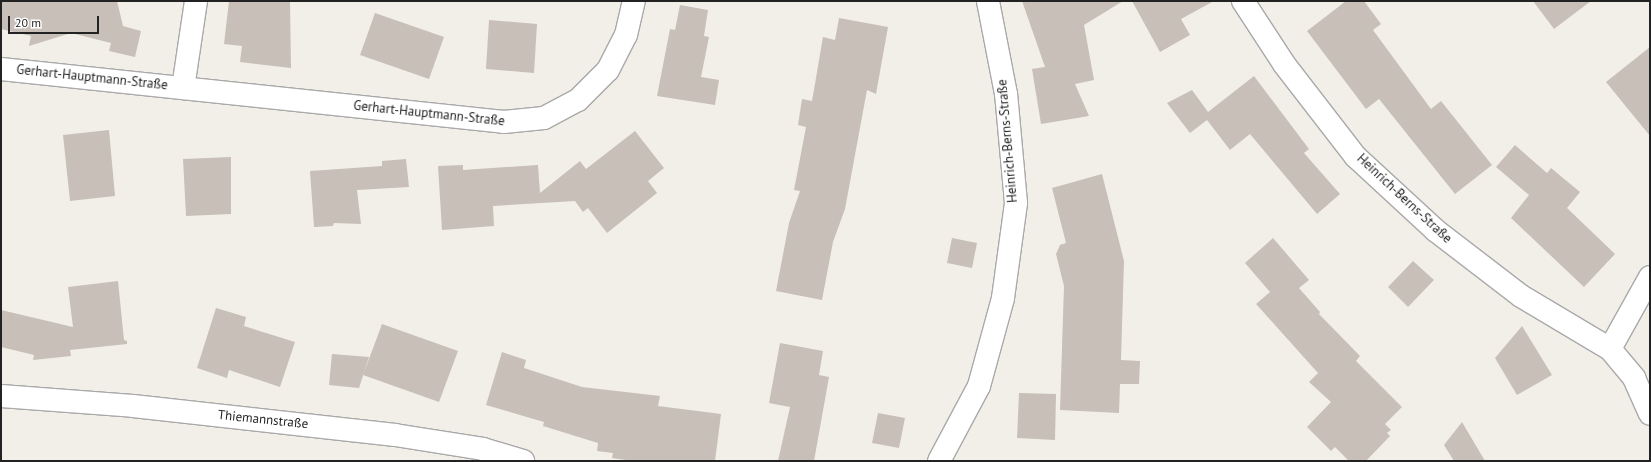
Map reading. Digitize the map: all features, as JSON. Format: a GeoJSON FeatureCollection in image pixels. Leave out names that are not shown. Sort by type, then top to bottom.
{"type":"FeatureCollection","features":[{"type":"Feature","properties":{"kind":"street","name":"Gerhart-Hauptmann-Straße"},"geometry":{"type":"LineString","coordinates":[[183,88],[196,1]]}},
{"type":"Feature","properties":{"kind":"street","name":"Gerhart-Hauptmann-Straße"},"geometry":{"type":"LineString","coordinates":[[1,69],[504,122],[544,118],[578,100],[608,70],[626,35],[634,1]]}},
{"type":"Feature","properties":{"kind":"street","name":"Heinrich-Berns-Straße"},"geometry":{"type":"LineString","coordinates":[[940,461],[979,386],[1003,298],[1016,203],[1006,94],[988,1]]}},
{"type":"Feature","properties":{"kind":"street","name":"Heinrich-Berns-Straße"},"geometry":{"type":"LineString","coordinates":[[1243,1],[1284,64],[1356,156],[1435,230],[1521,296],[1610,349],[1634,378],[1650,414]]}},
{"type":"Feature","properties":{"kind":"street"},"geometry":{"type":"LineString","coordinates":[[1610,349],[1650,277]]}},
{"type":"Feature","properties":{"kind":"street","name":"Thiemannstraße"},"geometry":{"type":"LineString","coordinates":[[1,396],[133,406],[395,435],[483,449],[523,461]]}},
{"type":"Feature","properties":{"kind":"building"},"geometry":{"type":"Polygon","coordinates":[[[1,1],[117,1],[123,26],[141,31],[135,57],[109,51],[111,43],[71,33],[29,46],[31,36],[1,29],[1,1]]]}},
{"type":"Feature","properties":{"kind":"building"},"geometry":{"type":"Polygon","coordinates":[[[229,1],[290,1],[291,68],[240,62],[242,46],[224,44],[229,1]]]}},
{"type":"Feature","properties":{"kind":"building"},"geometry":{"type":"Polygon","coordinates":[[[1022,1],[1123,1],[1084,25],[1094,80],[1075,84],[1089,116],[1041,124],[1032,69],[1045,67],[1022,1]]]}},
{"type":"Feature","properties":{"kind":"building"},"geometry":{"type":"Polygon","coordinates":[[[1132,1],[1214,1],[1181,19],[1190,35],[1160,52],[1132,1]]]}},
{"type":"Feature","properties":{"kind":"building"},"geometry":{"type":"Polygon","coordinates":[[[1346,1],[1364,1],[1381,24],[1373,30],[1431,109],[1441,101],[1492,165],[1455,194],[1379,99],[1366,109],[1307,31],[1346,1]]]}},
{"type":"Feature","properties":{"kind":"building"},"geometry":{"type":"Polygon","coordinates":[[[1533,1],[1591,1],[1554,29],[1533,1]]]}},
{"type":"Feature","properties":{"kind":"building"},"geometry":{"type":"Polygon","coordinates":[[[680,5],[708,10],[704,36],[709,37],[701,77],[719,80],[715,105],[657,96],[670,29],[675,30],[680,5]]]}},
{"type":"Feature","properties":{"kind":"building"},"geometry":{"type":"Polygon","coordinates":[[[375,13],[444,37],[429,79],[360,55],[375,13]]]}},
{"type":"Feature","properties":{"kind":"building"},"geometry":{"type":"Polygon","coordinates":[[[839,18],[888,27],[876,94],[867,90],[845,209],[833,242],[822,300],[776,291],[789,223],[800,191],[794,190],[806,127],[798,125],[802,99],[812,101],[823,37],[835,40],[839,18]]]}},
{"type":"Feature","properties":{"kind":"building"},"geometry":{"type":"Polygon","coordinates":[[[489,20],[537,24],[534,73],[486,69],[489,20]]]}},
{"type":"Feature","properties":{"kind":"building"},"geometry":{"type":"Polygon","coordinates":[[[1650,47],[1650,136],[1606,82],[1650,47]]]}},
{"type":"Feature","properties":{"kind":"building"},"geometry":{"type":"Polygon","coordinates":[[[1254,76],[1309,149],[1304,153],[1340,194],[1317,214],[1250,134],[1230,150],[1207,120],[1190,133],[1167,103],[1192,90],[1208,112],[1254,76]]]}},
{"type":"Feature","properties":{"kind":"building"},"geometry":{"type":"Polygon","coordinates":[[[109,130],[115,196],[70,201],[63,135],[109,130]]]}},
{"type":"Feature","properties":{"kind":"building"},"geometry":{"type":"Polygon","coordinates":[[[635,131],[664,168],[648,181],[657,193],[607,233],[588,208],[583,212],[575,201],[493,206],[494,226],[442,230],[438,166],[463,165],[463,170],[538,165],[540,193],[580,161],[586,169],[635,131]]]}},
{"type":"Feature","properties":{"kind":"building"},"geometry":{"type":"Polygon","coordinates":[[[1515,145],[1547,173],[1551,168],[1580,192],[1567,208],[1615,254],[1584,287],[1511,218],[1529,195],[1496,167],[1515,145]]]}},
{"type":"Feature","properties":{"kind":"building"},"geometry":{"type":"Polygon","coordinates":[[[231,157],[231,214],[186,216],[183,159],[231,157]]]}},
{"type":"Feature","properties":{"kind":"building"},"geometry":{"type":"Polygon","coordinates":[[[406,159],[409,187],[357,190],[361,224],[334,223],[333,226],[314,227],[310,171],[382,166],[382,161],[406,159]]]}},
{"type":"Feature","properties":{"kind":"building"},"geometry":{"type":"Polygon","coordinates":[[[1102,174],[1124,261],[1121,360],[1140,361],[1139,384],[1120,384],[1119,413],[1060,410],[1064,286],[1056,254],[1060,245],[1066,243],[1052,188],[1102,174]]]}},
{"type":"Feature","properties":{"kind":"building"},"geometry":{"type":"Polygon","coordinates":[[[952,238],[977,243],[972,268],[947,263],[952,238]]]}},
{"type":"Feature","properties":{"kind":"building"},"geometry":{"type":"Polygon","coordinates":[[[1273,238],[1309,280],[1299,288],[1320,312],[1319,314],[1360,356],[1356,361],[1402,407],[1385,424],[1391,430],[1387,433],[1390,436],[1366,461],[1349,461],[1335,447],[1331,451],[1307,427],[1331,402],[1309,382],[1318,373],[1256,304],[1270,292],[1245,263],[1273,238]]]}},
{"type":"Feature","properties":{"kind":"building"},"geometry":{"type":"Polygon","coordinates":[[[1413,261],[1434,280],[1408,307],[1388,287],[1413,261]]]}},
{"type":"Feature","properties":{"kind":"building"},"geometry":{"type":"Polygon","coordinates":[[[118,281],[124,340],[127,341],[127,344],[70,350],[71,356],[33,360],[34,355],[1,347],[1,310],[73,327],[68,287],[118,281]]]}},
{"type":"Feature","properties":{"kind":"building"},"geometry":{"type":"Polygon","coordinates":[[[216,308],[246,317],[244,326],[295,342],[280,387],[229,370],[227,378],[197,368],[216,308]]]}},
{"type":"Feature","properties":{"kind":"building"},"geometry":{"type":"Polygon","coordinates":[[[382,324],[458,351],[439,402],[363,375],[382,324]]]}},
{"type":"Feature","properties":{"kind":"building"},"geometry":{"type":"Polygon","coordinates":[[[1522,326],[1552,375],[1517,395],[1495,358],[1522,326]]]}},
{"type":"Feature","properties":{"kind":"building"},"geometry":{"type":"Polygon","coordinates":[[[780,343],[823,351],[819,375],[829,377],[814,461],[778,461],[790,407],[769,403],[780,343]]]}},
{"type":"Feature","properties":{"kind":"building"},"geometry":{"type":"Polygon","coordinates":[[[502,352],[526,360],[524,368],[582,387],[660,396],[658,406],[721,414],[715,461],[633,461],[612,458],[613,453],[597,451],[598,443],[543,426],[544,422],[486,405],[502,352]]]}},
{"type":"Feature","properties":{"kind":"building"},"geometry":{"type":"Polygon","coordinates":[[[332,354],[369,357],[359,388],[329,385],[332,354]]]}},
{"type":"Feature","properties":{"kind":"building"},"geometry":{"type":"Polygon","coordinates":[[[1019,393],[1056,394],[1055,440],[1017,438],[1019,393]]]}},
{"type":"Feature","properties":{"kind":"building"},"geometry":{"type":"Polygon","coordinates":[[[878,413],[905,418],[899,448],[872,443],[878,413]]]}},
{"type":"Feature","properties":{"kind":"building"},"geometry":{"type":"Polygon","coordinates":[[[1462,422],[1485,461],[1454,461],[1444,445],[1462,422]]]}}]}
